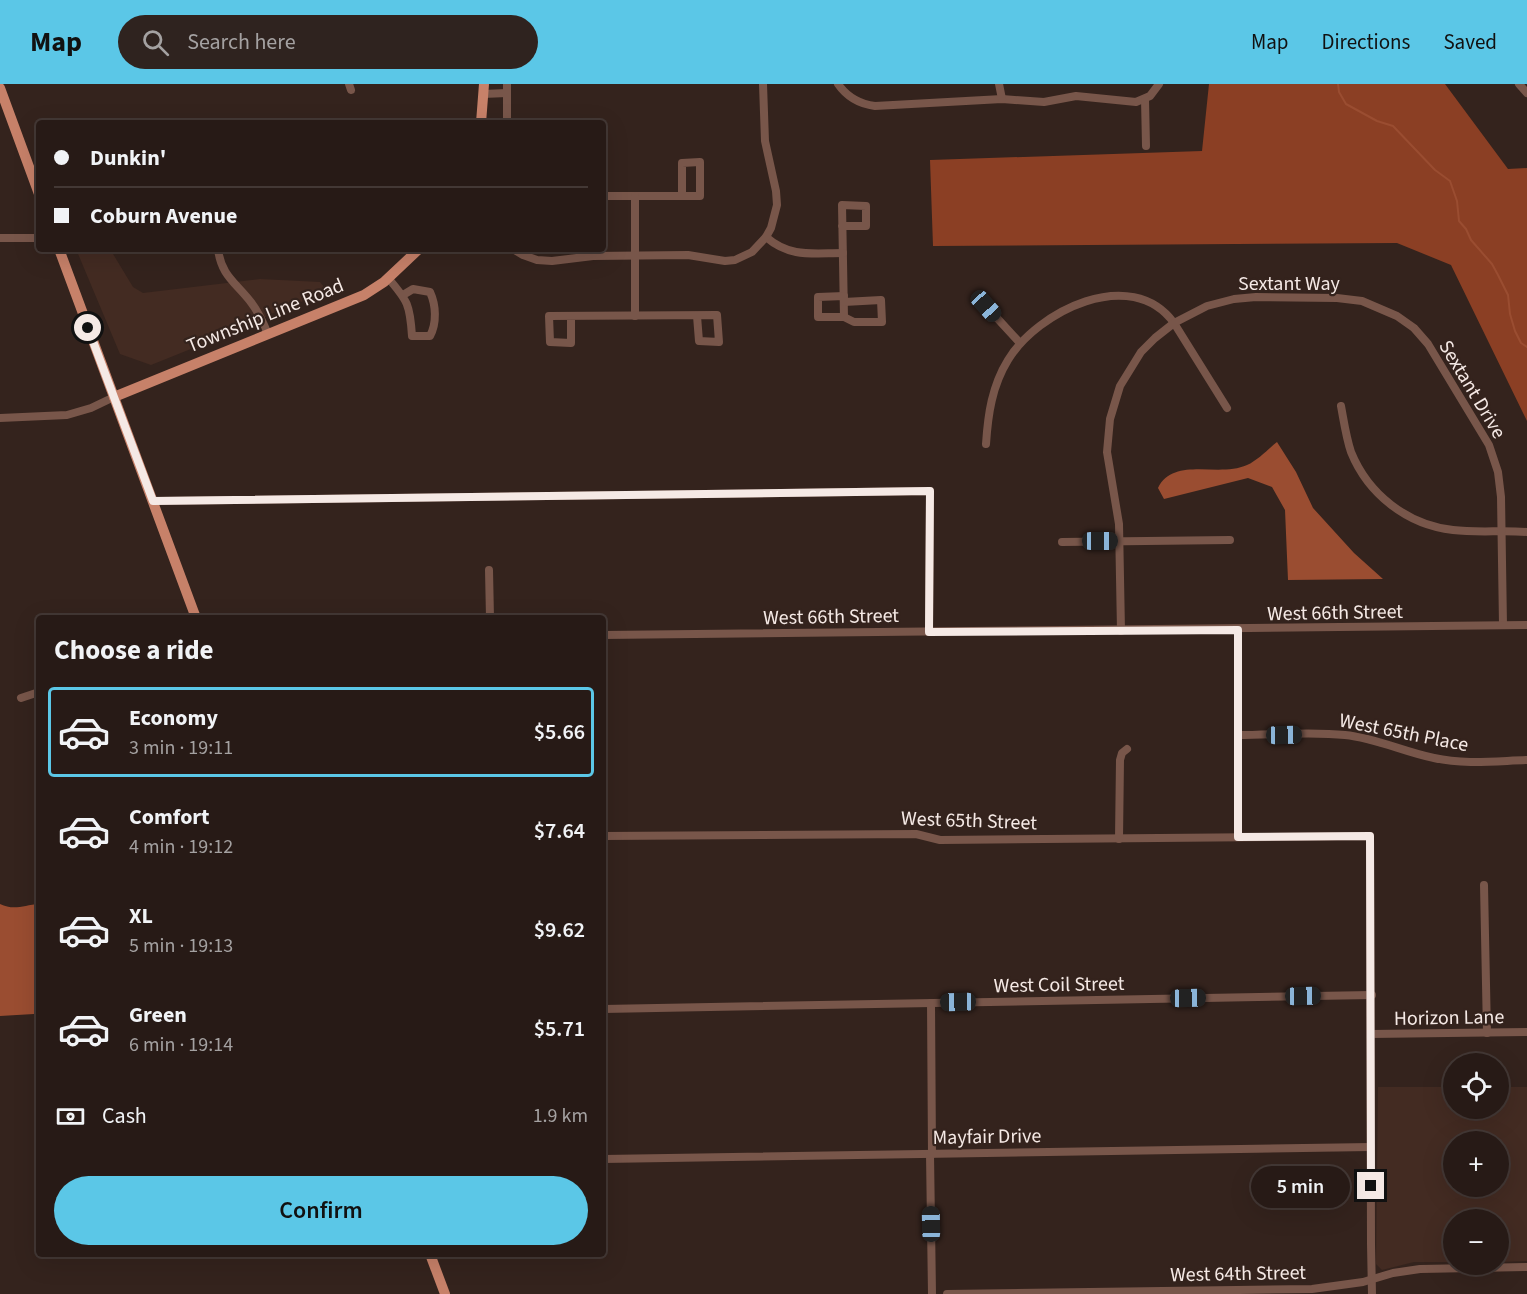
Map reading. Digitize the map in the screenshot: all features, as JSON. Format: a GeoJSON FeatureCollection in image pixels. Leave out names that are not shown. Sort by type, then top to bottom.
{"type":"FeatureCollection","features":[{"type":"Feature","properties":{"kind":"main road"},"geometry":{"type":"LineString","coordinates":[[0,88],[36,186]]}},
{"type":"Feature","properties":{"kind":"main road"},"geometry":{"type":"LineString","coordinates":[[481,120],[484,89]]}},
{"type":"Feature","properties":{"kind":"main road"},"geometry":{"type":"LineString","coordinates":[[60,252],[195,615]]}},
{"type":"Feature","properties":{"kind":"main road","name":"Township Line Road"},"geometry":{"type":"LineString","coordinates":[[114,397],[364,295],[388,278],[416,252]]}},
{"type":"Feature","properties":{"kind":"main road"},"geometry":{"type":"LineString","coordinates":[[431,1257],[445,1294]]}},
{"type":"Feature","properties":{"kind":"street"},"geometry":{"type":"LineString","coordinates":[[518,252],[537,260],[552,261],[593,256],[688,255],[725,261],[752,252],[766,237],[774,222],[777,201],[765,141],[763,84]]}},
{"type":"Feature","properties":{"kind":"street"},"geometry":{"type":"LineString","coordinates":[[838,84],[845,93],[857,101],[874,106],[1002,99],[1044,102],[1076,96],[1136,102],[1149,96],[1159,84]]}},
{"type":"Feature","properties":{"kind":"street"},"geometry":{"type":"LineString","coordinates":[[999,84],[1002,99]]}},
{"type":"Feature","properties":{"kind":"street"},"geometry":{"type":"LineString","coordinates":[[1519,84],[1527,93]]}},
{"type":"Feature","properties":{"kind":"street"},"geometry":{"type":"LineString","coordinates":[[484,89],[507,89],[507,120]]}},
{"type":"Feature","properties":{"kind":"street"},"geometry":{"type":"LineString","coordinates":[[1146,146],[1149,96]]}},
{"type":"Feature","properties":{"kind":"street"},"geometry":{"type":"LineString","coordinates":[[606,196],[682,196]]}},
{"type":"Feature","properties":{"kind":"street"},"geometry":{"type":"LineString","coordinates":[[635,196],[635,316]]}},
{"type":"Feature","properties":{"kind":"street"},"geometry":{"type":"LineString","coordinates":[[842,226],[866,226],[866,206],[842,205],[842,226],[844,317]]}},
{"type":"Feature","properties":{"kind":"street"},"geometry":{"type":"LineString","coordinates":[[766,237],[776,246],[789,252],[843,253]]}},
{"type":"Feature","properties":{"kind":"street"},"geometry":{"type":"LineString","coordinates":[[0,238],[36,238]]}},
{"type":"Feature","properties":{"kind":"street"},"geometry":{"type":"LineString","coordinates":[[219,252],[224,271],[256,308],[268,334]]}},
{"type":"Feature","properties":{"kind":"street"},"geometry":{"type":"LineString","coordinates":[[388,278],[403,295],[411,311],[412,336],[430,336],[434,325],[434,301],[430,292],[413,289],[403,295]]}},
{"type":"Feature","properties":{"kind":"street"},"geometry":{"type":"LineString","coordinates":[[819,297],[881,300],[882,322],[854,322],[844,317],[819,317],[819,297]]}},
{"type":"Feature","properties":{"kind":"street"},"geometry":{"type":"LineString","coordinates":[[986,444],[993,391],[1004,366],[1020,344],[1037,327],[1063,310],[1109,297],[1133,297],[1148,302],[1163,311],[1174,323],[1227,408]]}},
{"type":"Feature","properties":{"kind":"street","name":"Sextant Way"},"geometry":{"type":"LineString","coordinates":[[1120,631],[1119,519],[1108,459],[1108,439],[1120,386],[1135,360],[1155,338],[1174,323],[1203,308],[1234,299],[1337,298],[1374,304]]}},
{"type":"Feature","properties":{"kind":"street","name":"Sextant Drive"},"geometry":{"type":"LineString","coordinates":[[1374,304],[1397,316],[1421,336],[1432,349],[1489,446],[1499,479],[1503,625]]}},
{"type":"Feature","properties":{"kind":"street"},"geometry":{"type":"LineString","coordinates":[[986,306],[1020,344]]}},
{"type":"Feature","properties":{"kind":"street"},"geometry":{"type":"LineString","coordinates":[[571,316],[697,316]]}},
{"type":"Feature","properties":{"kind":"street"},"geometry":{"type":"LineString","coordinates":[[0,418],[69,415],[114,397]]}},
{"type":"Feature","properties":{"kind":"street"},"geometry":{"type":"LineString","coordinates":[[1341,406],[1347,438],[1359,469],[1390,504],[1410,517],[1441,528],[1527,532]]}},
{"type":"Feature","properties":{"kind":"street"},"geometry":{"type":"LineString","coordinates":[[153,501],[930,491],[929,632]]}},
{"type":"Feature","properties":{"kind":"street"},"geometry":{"type":"LineString","coordinates":[[1062,542],[1230,540]]}},
{"type":"Feature","properties":{"kind":"street"},"geometry":{"type":"LineString","coordinates":[[489,570],[490,615]]}},
{"type":"Feature","properties":{"kind":"street","name":"West 66th Street"},"geometry":{"type":"LineString","coordinates":[[606,635],[1238,630],[1527,625]]}},
{"type":"Feature","properties":{"kind":"street"},"geometry":{"type":"LineString","coordinates":[[1238,630],[1238,837]]}},
{"type":"Feature","properties":{"kind":"street"},"geometry":{"type":"LineString","coordinates":[[21,698],[36,693]]}},
{"type":"Feature","properties":{"kind":"street","name":"West 65th Place"},"geometry":{"type":"LineString","coordinates":[[1238,735],[1340,734],[1368,738],[1423,756],[1446,760],[1477,762],[1527,760]]}},
{"type":"Feature","properties":{"kind":"street"},"geometry":{"type":"LineString","coordinates":[[1119,839],[1120,760],[1122,753],[1127,749]]}},
{"type":"Feature","properties":{"kind":"street","name":"West 65th Street"},"geometry":{"type":"LineString","coordinates":[[606,836],[916,834],[940,840],[1370,836],[1372,995]]}},
{"type":"Feature","properties":{"kind":"street"},"geometry":{"type":"LineString","coordinates":[[1484,885],[1487,1033]]}},
{"type":"Feature","properties":{"kind":"street"},"geometry":{"type":"LineString","coordinates":[[1372,995],[1372,1294]]}},
{"type":"Feature","properties":{"kind":"street","name":"West Coil Street"},"geometry":{"type":"LineString","coordinates":[[606,1009],[1372,995]]}},
{"type":"Feature","properties":{"kind":"street"},"geometry":{"type":"LineString","coordinates":[[931,1002],[932,1294]]}},
{"type":"Feature","properties":{"kind":"street","name":"Horizon Lane"},"geometry":{"type":"LineString","coordinates":[[1371,1034],[1527,1032]]}},
{"type":"Feature","properties":{"kind":"street","name":"Mayfair Drive"},"geometry":{"type":"LineString","coordinates":[[606,1159],[1371,1147]]}},
{"type":"Feature","properties":{"kind":"street","name":"West 64th Street"},"geometry":{"type":"LineString","coordinates":[[946,1294],[1312,1289],[1337,1287],[1373,1280],[1393,1273],[1420,1269],[1527,1267]]}},
{"type":"Feature","properties":{"kind":"shaded area"},"geometry":{"type":"Polygon","coordinates":[[[1209,84],[1445,84],[1508,169],[1527,168],[1527,421],[1451,265],[1397,243],[933,246],[930,160],[1202,151],[1209,84]]]}},
{"type":"Feature","properties":{"kind":"shaded area"},"geometry":{"type":"Polygon","coordinates":[[[77,252],[112,252],[133,287],[143,293],[260,279],[320,282],[329,293],[285,307],[248,326],[151,365],[120,354],[77,252]]]}},
{"type":"Feature","properties":{"kind":"shaded area"},"geometry":{"type":"Polygon","coordinates":[[[1277,442],[1296,472],[1313,508],[1354,553],[1383,579],[1288,580],[1285,510],[1272,487],[1248,478],[1164,499],[1158,488],[1165,478],[1186,470],[1224,470],[1247,465],[1277,442]]]}},
{"type":"Feature","properties":{"kind":"shaded area"},"geometry":{"type":"Polygon","coordinates":[[[0,904],[15,907],[36,904],[36,1016],[34,1014],[0,1016],[0,904]]]}},
{"type":"Feature","properties":{"kind":"shaded area"},"geometry":{"type":"Polygon","coordinates":[[[1378,1087],[1443,1087],[1443,1119],[1509,1119],[1509,1087],[1527,1087],[1527,1261],[1509,1262],[1509,1209],[1443,1209],[1443,1262],[1414,1262],[1382,1270],[1376,1264],[1378,1087]]]}},
{"type":"Feature","properties":{"kind":"waterway"},"geometry":{"type":"LineString","coordinates":[[1338,84],[1339,92],[1346,104],[1377,121],[1393,126],[1435,170],[1450,181],[1457,201],[1459,221],[1498,275],[1508,295],[1515,331],[1521,343],[1527,347]]}},
{"type":"Feature","properties":{"kind":"route"},"geometry":{"type":"LineString","coordinates":[[88,328],[153,501],[930,491],[929,632],[1238,630],[1238,837],[1370,836],[1371,1186]]}}]}
